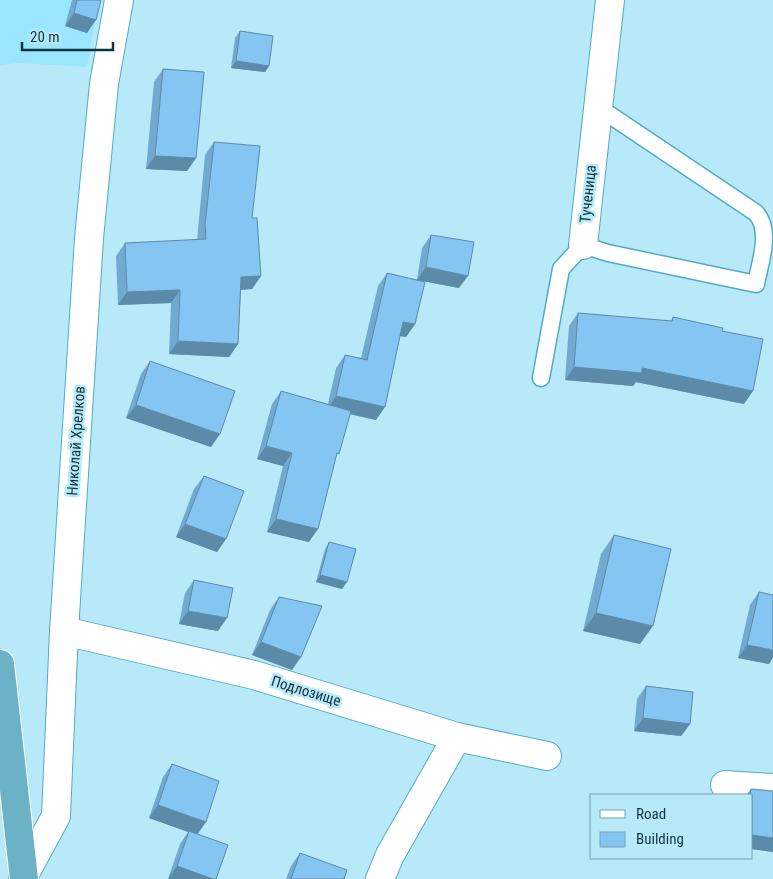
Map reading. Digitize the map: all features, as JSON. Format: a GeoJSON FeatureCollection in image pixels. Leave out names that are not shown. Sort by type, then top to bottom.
{"type":"FeatureCollection","features":[{"type":"Feature","properties":{"kind":"highway"},"geometry":{"type":"LineString","coordinates":[[0,664],[23,878]]}},
{"type":"Feature","properties":{"kind":"street","name":"Николай Хрелков"},"geometry":{"type":"LineString","coordinates":[[23,878],[56,816],[64,630],[90,238],[104,84],[119,0]]}},
{"type":"Feature","properties":{"kind":"street","name":"Тученица"},"geometry":{"type":"LineString","coordinates":[[583,245],[610,0]]}},
{"type":"Feature","properties":{"kind":"street","name":"Подлозище"},"geometry":{"type":"LineString","coordinates":[[64,630],[254,675],[456,737],[546,756]]}},
{"type":"Feature","properties":{"kind":"street"},"geometry":{"type":"LineString","coordinates":[[380,879],[390,855],[456,737]]}},
{"type":"Feature","properties":{"kind":"street"},"geometry":{"type":"LineString","coordinates":[[725,784],[773,788]]}},
{"type":"Feature","properties":{"kind":"lane"},"geometry":{"type":"LineString","coordinates":[[583,245],[608,253],[756,284],[765,230],[762,220],[756,213],[598,107]]}},
{"type":"Feature","properties":{"kind":"lane","name":"Тученица"},"geometry":{"type":"LineString","coordinates":[[541,378],[561,269],[583,245]]}},
{"type":"Feature","properties":{"kind":"shaded area"},"geometry":{"type":"Polygon","coordinates":[[[0,0],[99,0],[87,67],[18,63],[0,65],[0,0]]]}},
{"type":"Feature","properties":{"kind":"building"},"geometry":{"type":"Polygon","coordinates":[[[77,0],[101,0],[96,20],[74,13],[77,0]]]}},
{"type":"Feature","properties":{"kind":"building"},"geometry":{"type":"Polygon","coordinates":[[[240,31],[273,36],[269,66],[236,61],[240,31]]]}},
{"type":"Feature","properties":{"kind":"building"},"geometry":{"type":"Polygon","coordinates":[[[163,69],[204,72],[196,158],[155,156],[163,69]]]}},
{"type":"Feature","properties":{"kind":"building"},"geometry":{"type":"Polygon","coordinates":[[[214,142],[260,146],[252,218],[257,218],[261,276],[241,277],[238,344],[178,341],[180,290],[127,292],[125,243],[206,239],[205,225],[214,142]]]}},
{"type":"Feature","properties":{"kind":"building"},"geometry":{"type":"Polygon","coordinates":[[[431,235],[474,242],[468,276],[426,267],[431,235]]]}},
{"type":"Feature","properties":{"kind":"building"},"geometry":{"type":"Polygon","coordinates":[[[387,273],[425,282],[415,324],[403,322],[385,407],[336,396],[345,355],[367,360],[387,273]]]}},
{"type":"Feature","properties":{"kind":"building"},"geometry":{"type":"Polygon","coordinates":[[[578,313],[672,321],[673,317],[723,328],[722,331],[763,339],[753,391],[642,368],[642,373],[574,367],[578,313]]]}},
{"type":"Feature","properties":{"kind":"building"},"geometry":{"type":"Polygon","coordinates":[[[150,361],[235,391],[220,434],[136,405],[150,361]]]}},
{"type":"Feature","properties":{"kind":"building"},"geometry":{"type":"Polygon","coordinates":[[[281,391],[351,411],[339,454],[337,453],[318,529],[276,519],[292,453],[266,446],[281,391]]]}},
{"type":"Feature","properties":{"kind":"building"},"geometry":{"type":"Polygon","coordinates":[[[204,476],[244,491],[226,539],[185,524],[204,476]]]}},
{"type":"Feature","properties":{"kind":"building"},"geometry":{"type":"Polygon","coordinates":[[[614,535],[671,549],[653,626],[596,613],[614,535]]]}},
{"type":"Feature","properties":{"kind":"building"},"geometry":{"type":"Polygon","coordinates":[[[329,542],[356,549],[347,582],[320,575],[329,542]]]}},
{"type":"Feature","properties":{"kind":"building"},"geometry":{"type":"Polygon","coordinates":[[[194,580],[233,588],[227,618],[188,611],[194,580]]]}},
{"type":"Feature","properties":{"kind":"building"},"geometry":{"type":"Polygon","coordinates":[[[759,592],[773,595],[773,650],[747,645],[759,592]]]}},
{"type":"Feature","properties":{"kind":"building"},"geometry":{"type":"Polygon","coordinates":[[[279,597],[322,606],[301,657],[261,642],[279,597]]]}},
{"type":"Feature","properties":{"kind":"building"},"geometry":{"type":"Polygon","coordinates":[[[646,686],[693,692],[690,724],[643,718],[646,686]]]}},
{"type":"Feature","properties":{"kind":"building"},"geometry":{"type":"Polygon","coordinates":[[[172,764],[219,781],[206,822],[158,805],[172,764]]]}},
{"type":"Feature","properties":{"kind":"building"},"geometry":{"type":"Polygon","coordinates":[[[751,789],[773,791],[773,838],[753,835],[753,794],[750,794],[751,789]]]}},
{"type":"Feature","properties":{"kind":"building"},"geometry":{"type":"Polygon","coordinates":[[[189,831],[228,845],[216,879],[177,866],[189,831]]]}},
{"type":"Feature","properties":{"kind":"building"},"geometry":{"type":"Polygon","coordinates":[[[300,853],[347,870],[344,879],[291,879],[300,853]]]}}]}
